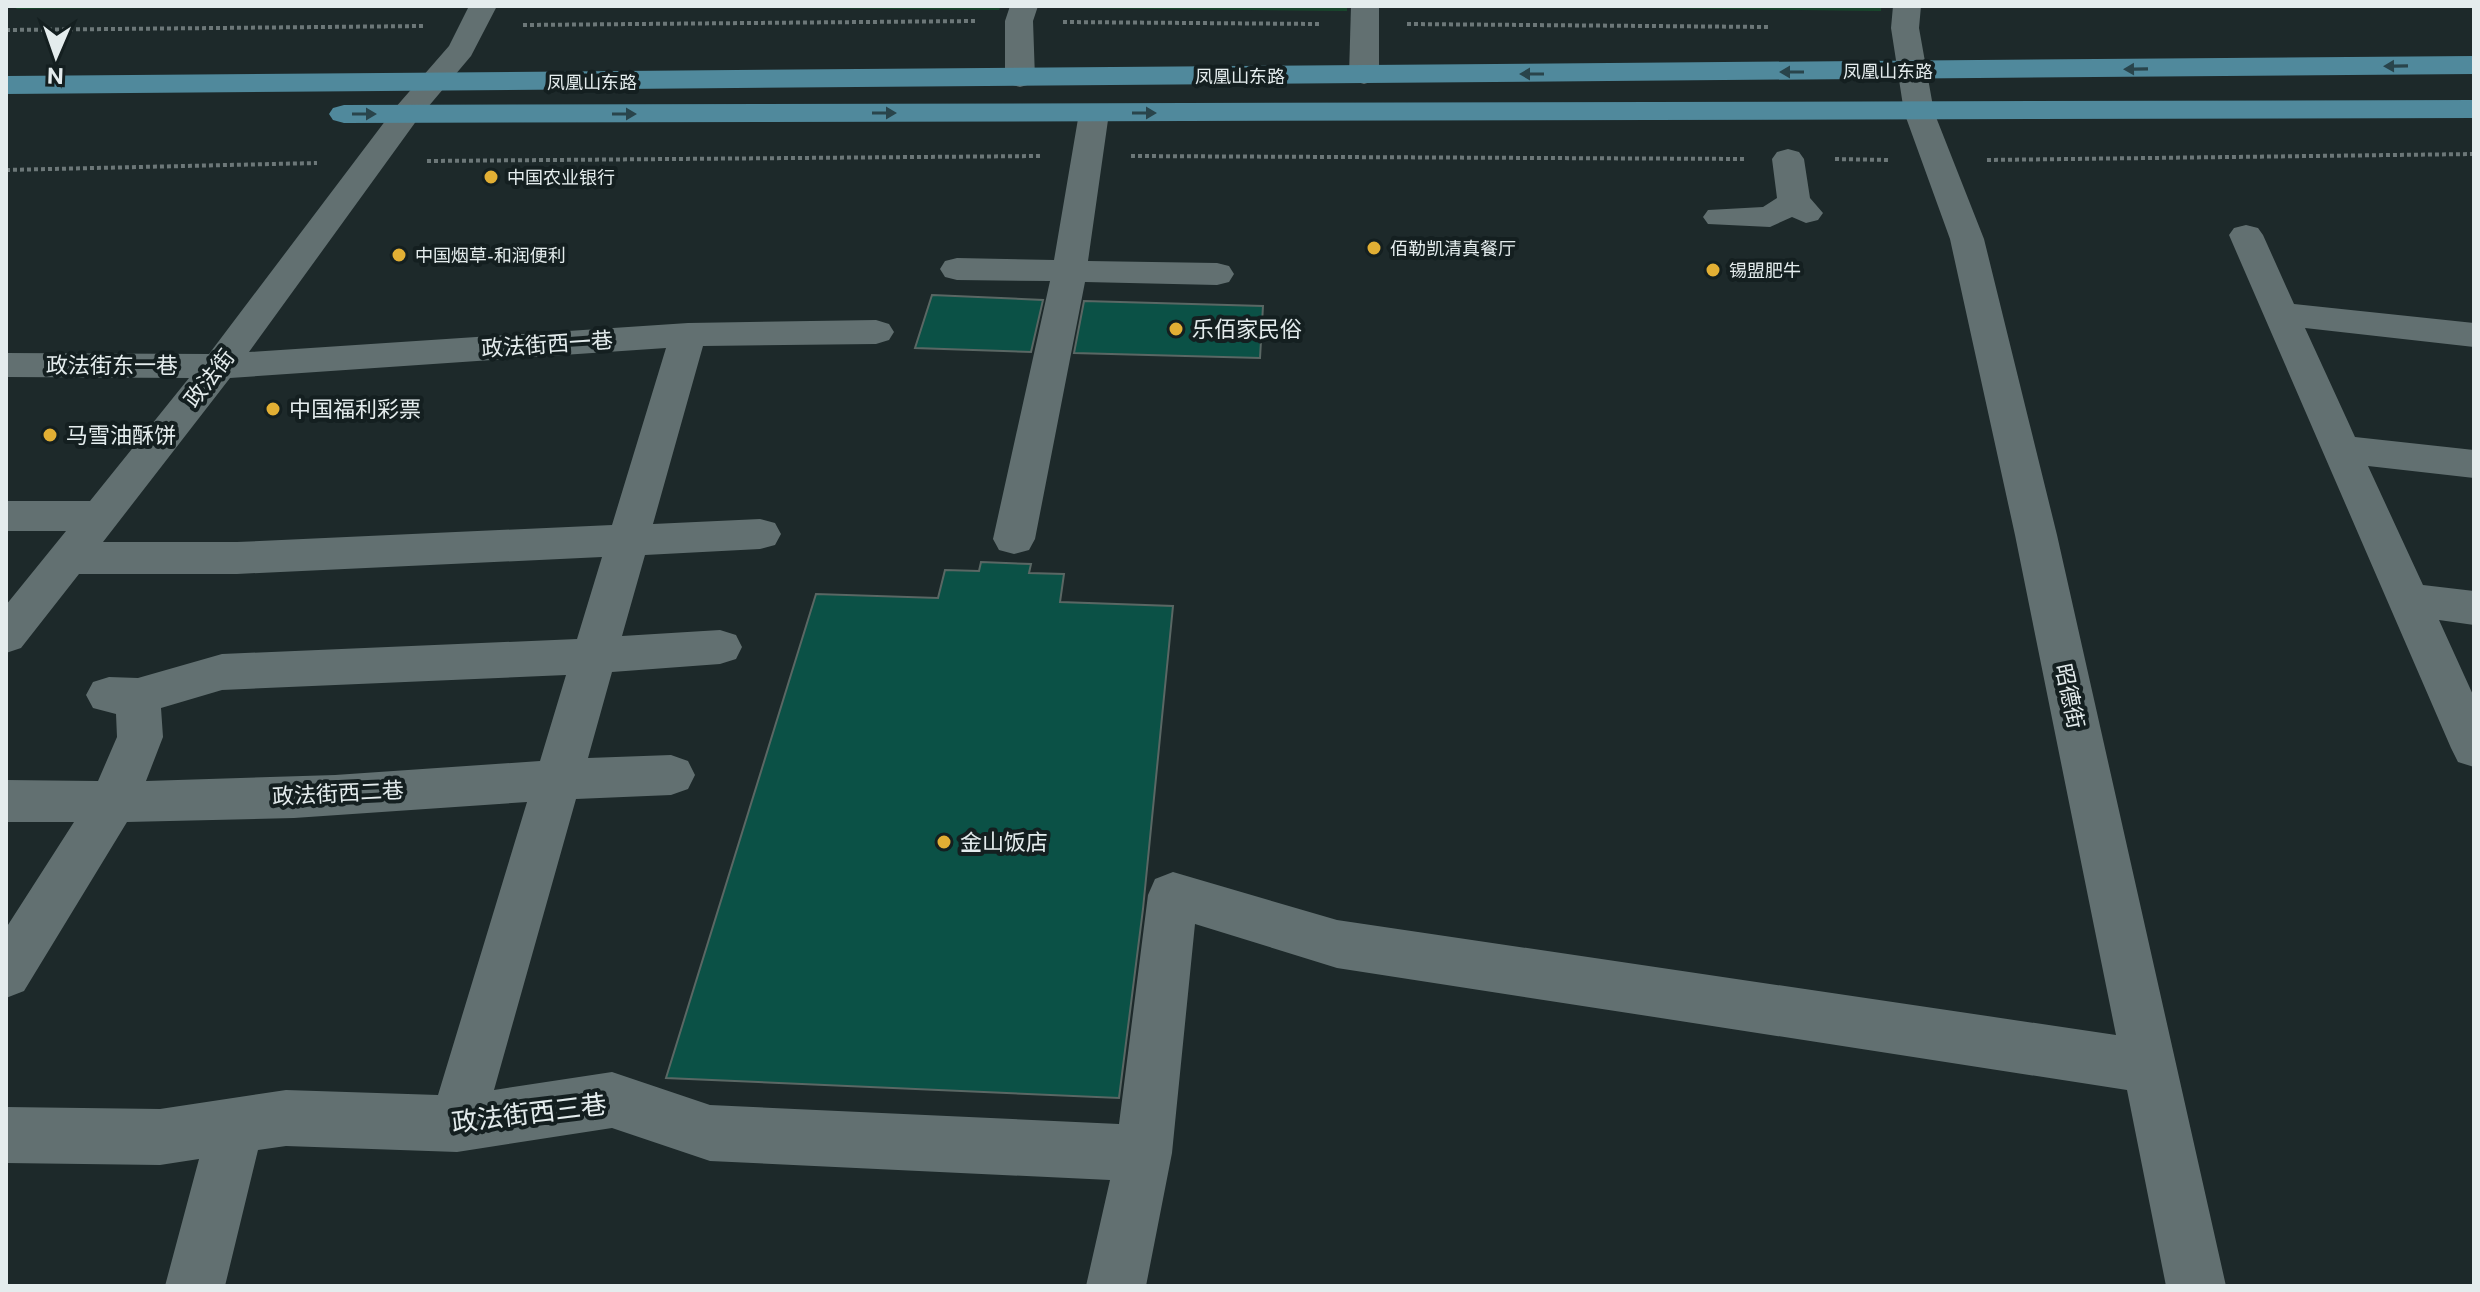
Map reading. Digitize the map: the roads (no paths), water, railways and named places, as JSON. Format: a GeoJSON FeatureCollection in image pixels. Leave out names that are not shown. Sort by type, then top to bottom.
{"type":"FeatureCollection","features":[{"type":"Feature","properties":{"kind":"main road","name":"凤凰山东路"},"geometry":{"type":"LineString","coordinates":[[310,114],[1094,113],[1915,92],[2474,65]]}},
{"type":"Feature","properties":{"kind":"main road","name":"凤凰山东路"},"geometry":{"type":"LineString","coordinates":[[6,85],[1364,75],[2474,109]]}},
{"type":"Feature","properties":{"kind":"street","name":"昭德街"},"geometry":{"type":"LineString","coordinates":[[1907,6],[1905,28],[1915,92],[1967,239],[2029,506],[2196,1286]]}},
{"type":"Feature","properties":{"kind":"street"},"geometry":{"type":"LineString","coordinates":[[1020,78],[1021,14]]}},
{"type":"Feature","properties":{"kind":"street"},"geometry":{"type":"LineString","coordinates":[[1364,15],[1364,75]]}},
{"type":"Feature","properties":{"kind":"street","name":"政法街"},"geometry":{"type":"LineString","coordinates":[[6,636],[219,366],[406,114],[434,83],[480,16]]}},
{"type":"Feature","properties":{"kind":"street"},"geometry":{"type":"LineString","coordinates":[[1014,539],[1070,271],[1094,113]]}},
{"type":"Feature","properties":{"kind":"street"},"geometry":{"type":"LineString","coordinates":[[1720,217],[1770,217],[1800,207],[1788,159]]}},
{"type":"Feature","properties":{"kind":"street"},"geometry":{"type":"LineString","coordinates":[[2246,235],[2474,748]]}},
{"type":"Feature","properties":{"kind":"street"},"geometry":{"type":"LineString","coordinates":[[957,269],[1217,274]]}},
{"type":"Feature","properties":{"kind":"street"},"geometry":{"type":"LineString","coordinates":[[2281,314],[2474,335]]}},
{"type":"Feature","properties":{"kind":"street","name":"政法街西一巷"},"geometry":{"type":"LineString","coordinates":[[219,366],[688,335],[876,332]]}},
{"type":"Feature","properties":{"kind":"street"},"geometry":{"type":"LineString","coordinates":[[457,1124],[688,335]]}},
{"type":"Feature","properties":{"kind":"street","name":"政法街东一巷"},"geometry":{"type":"LineString","coordinates":[[6,365],[219,366]]}},
{"type":"Feature","properties":{"kind":"street"},"geometry":{"type":"LineString","coordinates":[[2341,449],[2474,464]]}},
{"type":"Feature","properties":{"kind":"street"},"geometry":{"type":"LineString","coordinates":[[6,516],[101,516]]}},
{"type":"Feature","properties":{"kind":"street"},"geometry":{"type":"LineString","coordinates":[[68,558],[237,558],[628,537],[760,534]]}},
{"type":"Feature","properties":{"kind":"street"},"geometry":{"type":"LineString","coordinates":[[2408,599],[2474,608]]}},
{"type":"Feature","properties":{"kind":"street"},"geometry":{"type":"LineString","coordinates":[[6,974],[113,803],[140,737],[124,695],[222,672],[593,656],[720,647]]}},
{"type":"Feature","properties":{"kind":"street","name":"政法街西二巷"},"geometry":{"type":"LineString","coordinates":[[6,801],[113,803],[333,795],[558,778],[671,775]]}},
{"type":"Feature","properties":{"kind":"street"},"geometry":{"type":"LineString","coordinates":[[1116,1286],[1144,1153],[1173,895],[1337,944],[2149,1067]]}},
{"type":"Feature","properties":{"kind":"street","name":"政法街西三巷"},"geometry":{"type":"LineString","coordinates":[[6,1135],[160,1137],[286,1118],[457,1124],[612,1100],[710,1133],[1144,1153]]}},
{"type":"Feature","properties":{"kind":"street"},"geometry":{"type":"LineString","coordinates":[[195,1286],[236,1125]]}},
{"type":"Feature","properties":{"kind":"place","name":"中国农业银行"},"geometry":{"type":"Point","coordinates":[491,177]}},
{"type":"Feature","properties":{"kind":"place","name":"佰勒凯清真餐厅"},"geometry":{"type":"Point","coordinates":[1374,248]}},
{"type":"Feature","properties":{"kind":"place","name":"中国烟草-和润便利"},"geometry":{"type":"Point","coordinates":[399,255]}},
{"type":"Feature","properties":{"kind":"place","name":"锡盟肥牛"},"geometry":{"type":"Point","coordinates":[1713,270]}},
{"type":"Feature","properties":{"kind":"place","name":"乐佰家民俗"},"geometry":{"type":"Point","coordinates":[1176,329]}},
{"type":"Feature","properties":{"kind":"place","name":"中国福利彩票"},"geometry":{"type":"Point","coordinates":[273,409]}},
{"type":"Feature","properties":{"kind":"place","name":"马雪油酥饼"},"geometry":{"type":"Point","coordinates":[50,435]}},
{"type":"Feature","properties":{"kind":"place","name":"金山饭店"},"geometry":{"type":"Point","coordinates":[944,842]}}]}
